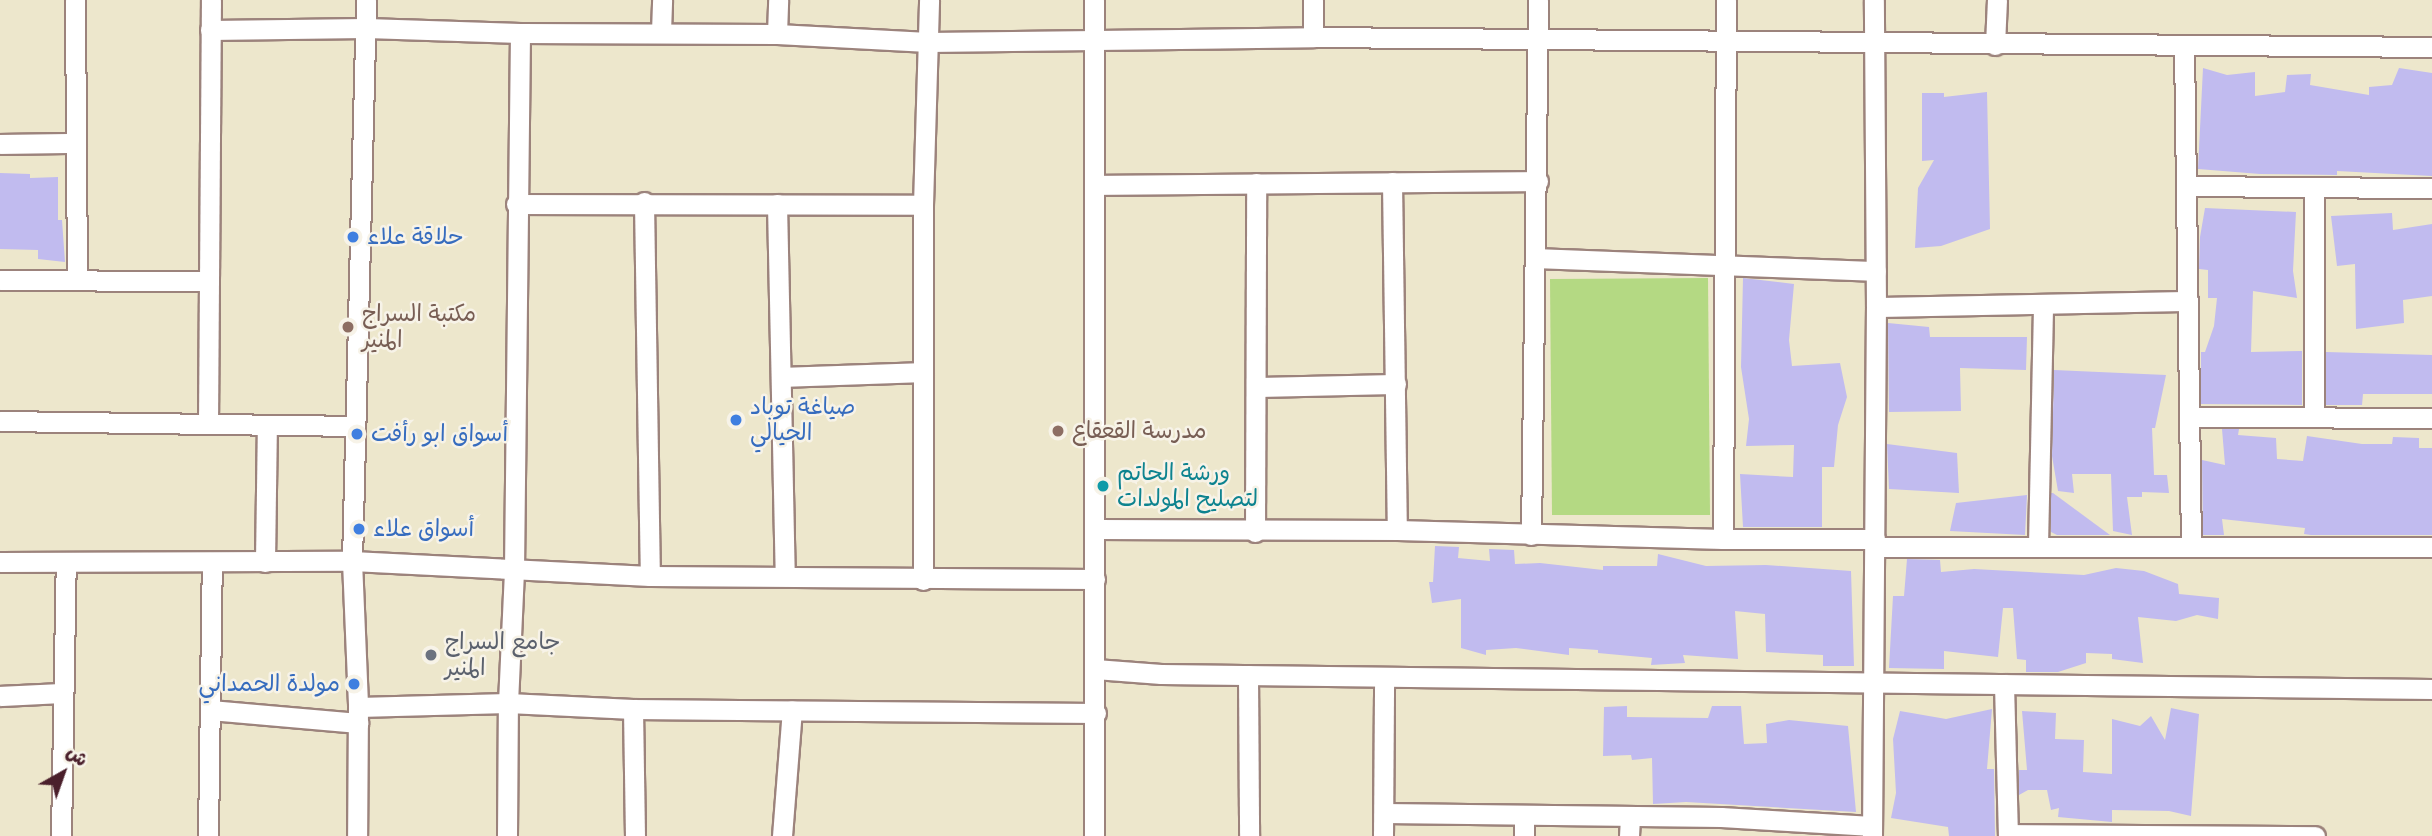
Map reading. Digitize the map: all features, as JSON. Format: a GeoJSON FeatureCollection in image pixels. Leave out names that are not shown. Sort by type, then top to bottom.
{"type":"FeatureCollection","features":[{"type":"Feature","properties":{"kind":"street"},"geometry":{"type":"LineString","coordinates":[[75,0],[77,280]]}},
{"type":"Feature","properties":{"kind":"street"},"geometry":{"type":"LineString","coordinates":[[208,424],[211,0]]}},
{"type":"Feature","properties":{"kind":"street"},"geometry":{"type":"LineString","coordinates":[[357,836],[358,715],[352,561],[366,0]]}},
{"type":"Feature","properties":{"kind":"street"},"geometry":{"type":"LineString","coordinates":[[662,0],[662,32]]}},
{"type":"Feature","properties":{"kind":"street"},"geometry":{"type":"LineString","coordinates":[[777,34],[778,0]]}},
{"type":"Feature","properties":{"kind":"street"},"geometry":{"type":"LineString","coordinates":[[923,580],[923,205],[929,0]]}},
{"type":"Feature","properties":{"kind":"street"},"geometry":{"type":"LineString","coordinates":[[1094,0],[1094,836]]}},
{"type":"Feature","properties":{"kind":"street"},"geometry":{"type":"LineString","coordinates":[[1313,0],[1313,37]]}},
{"type":"Feature","properties":{"kind":"street"},"geometry":{"type":"LineString","coordinates":[[1531,535],[1537,258],[1538,0]]}},
{"type":"Feature","properties":{"kind":"street"},"geometry":{"type":"LineString","coordinates":[[1723,539],[1726,0]]}},
{"type":"Feature","properties":{"kind":"street"},"geometry":{"type":"LineString","coordinates":[[1384,813],[1630,816],[1721,826],[1872,831],[1876,307],[1874,0]]}},
{"type":"Feature","properties":{"kind":"street"},"geometry":{"type":"LineString","coordinates":[[1995,46],[1997,0]]}},
{"type":"Feature","properties":{"kind":"street"},"geometry":{"type":"LineString","coordinates":[[211,30],[366,28],[520,33],[662,32],[777,34],[928,42],[1313,37],[1538,41],[1873,41],[1995,46],[2432,47]]}},
{"type":"Feature","properties":{"kind":"street"},"geometry":{"type":"LineString","coordinates":[[507,836],[508,703],[514,570],[520,33]]}},
{"type":"Feature","properties":{"kind":"street"},"geometry":{"type":"LineString","coordinates":[[2184,46],[2191,545]]}},
{"type":"Feature","properties":{"kind":"street"},"geometry":{"type":"LineString","coordinates":[[0,144],[76,144]]}},
{"type":"Feature","properties":{"kind":"street"},"geometry":{"type":"LineString","coordinates":[[1096,185],[1538,181]]}},
{"type":"Feature","properties":{"kind":"street"},"geometry":{"type":"LineString","coordinates":[[1392,182],[1397,530]]}},
{"type":"Feature","properties":{"kind":"street"},"geometry":{"type":"LineString","coordinates":[[1255,532],[1256,183]]}},
{"type":"Feature","properties":{"kind":"street"},"geometry":{"type":"LineString","coordinates":[[2186,186],[2432,188]]}},
{"type":"Feature","properties":{"kind":"street"},"geometry":{"type":"LineString","coordinates":[[2314,187],[2314,417]]}},
{"type":"Feature","properties":{"kind":"street"},"geometry":{"type":"LineString","coordinates":[[516,204],[644,202],[923,205]]}},
{"type":"Feature","properties":{"kind":"street"},"geometry":{"type":"LineString","coordinates":[[644,202],[650,576]]}},
{"type":"Feature","properties":{"kind":"street"},"geometry":{"type":"LineString","coordinates":[[778,204],[785,576]]}},
{"type":"Feature","properties":{"kind":"street"},"geometry":{"type":"LineString","coordinates":[[1537,258],[1876,271]]}},
{"type":"Feature","properties":{"kind":"street"},"geometry":{"type":"LineString","coordinates":[[0,280],[209,281]]}},
{"type":"Feature","properties":{"kind":"street"},"geometry":{"type":"LineString","coordinates":[[1876,307],[2188,301]]}},
{"type":"Feature","properties":{"kind":"street"},"geometry":{"type":"LineString","coordinates":[[2038,546],[2043,305]]}},
{"type":"Feature","properties":{"kind":"street"},"geometry":{"type":"LineString","coordinates":[[782,377],[923,372]]}},
{"type":"Feature","properties":{"kind":"street"},"geometry":{"type":"LineString","coordinates":[[1256,387],[1396,384]]}},
{"type":"Feature","properties":{"kind":"street"},"geometry":{"type":"LineString","coordinates":[[2189,416],[2432,418]]}},
{"type":"Feature","properties":{"kind":"street"},"geometry":{"type":"LineString","coordinates":[[0,421],[355,426]]}},
{"type":"Feature","properties":{"kind":"street"},"geometry":{"type":"LineString","coordinates":[[265,562],[267,425]]}},
{"type":"Feature","properties":{"kind":"street"},"geometry":{"type":"LineString","coordinates":[[1096,529],[1255,532],[1397,530],[2038,546],[2432,547]]}},
{"type":"Feature","properties":{"kind":"street"},"geometry":{"type":"LineString","coordinates":[[0,562],[352,561],[650,576],[923,580],[1095,579]]}},
{"type":"Feature","properties":{"kind":"street"},"geometry":{"type":"LineString","coordinates":[[61,836],[66,562]]}},
{"type":"Feature","properties":{"kind":"street"},"geometry":{"type":"LineString","coordinates":[[208,836],[212,563]]}},
{"type":"Feature","properties":{"kind":"street"},"geometry":{"type":"LineString","coordinates":[[1095,669],[1248,675],[2432,689]]}},
{"type":"Feature","properties":{"kind":"street"},"geometry":{"type":"LineString","coordinates":[[1248,675],[1249,836]]}},
{"type":"Feature","properties":{"kind":"street"},"geometry":{"type":"LineString","coordinates":[[1383,836],[1384,677]]}},
{"type":"Feature","properties":{"kind":"street"},"geometry":{"type":"LineString","coordinates":[[2004,684],[2008,835],[2315,836]]}},
{"type":"Feature","properties":{"kind":"street"},"geometry":{"type":"LineString","coordinates":[[0,696],[62,694]]}},
{"type":"Feature","properties":{"kind":"street"},"geometry":{"type":"LineString","coordinates":[[210,710],[358,715],[508,703],[633,709],[1096,713]]}},
{"type":"Feature","properties":{"kind":"street"},"geometry":{"type":"LineString","coordinates":[[633,709],[635,836]]}},
{"type":"Feature","properties":{"kind":"street"},"geometry":{"type":"LineString","coordinates":[[782,836],[792,710]]}},
{"type":"Feature","properties":{"kind":"street"},"geometry":{"type":"LineString","coordinates":[[1524,815],[1524,836]]}},
{"type":"Feature","properties":{"kind":"street"},"geometry":{"type":"LineString","coordinates":[[1629,836],[1630,816]]}},
{"type":"Feature","properties":{"kind":"green space"},"geometry":{"type":"Polygon","coordinates":[[[1708,278],[1710,515],[1552,515],[1550,279],[1708,278]]]}},
{"type":"Feature","properties":{"kind":"building"},"geometry":{"type":"Polygon","coordinates":[[[2203,68],[2227,75],[2255,72],[2255,96],[2285,92],[2287,75],[2311,74],[2310,85],[2369,95],[2369,87],[2392,85],[2399,68],[2432,73],[2432,176],[2337,171],[2337,175],[2260,174],[2198,169],[2203,68]]]}},
{"type":"Feature","properties":{"kind":"building"},"geometry":{"type":"Polygon","coordinates":[[[1987,92],[1990,229],[1941,246],[1915,248],[1918,188],[1934,160],[1922,161],[1922,93],[1944,93],[1944,97],[1987,92]]]}},
{"type":"Feature","properties":{"kind":"building"},"geometry":{"type":"Polygon","coordinates":[[[0,173],[30,174],[30,178],[58,177],[58,220],[62,220],[65,262],[38,259],[38,250],[0,249],[0,173]]]}},
{"type":"Feature","properties":{"kind":"building"},"geometry":{"type":"Polygon","coordinates":[[[2205,208],[2296,212],[2293,271],[2297,298],[2253,291],[2251,352],[2302,351],[2302,405],[2201,404],[2201,352],[2205,352],[2214,326],[2217,298],[2208,298],[2208,270],[2199,269],[2200,237],[2205,208]]]}},
{"type":"Feature","properties":{"kind":"building"},"geometry":{"type":"Polygon","coordinates":[[[2392,213],[2393,230],[2432,224],[2432,296],[2403,300],[2404,323],[2356,329],[2355,264],[2337,266],[2331,216],[2392,213]]]}},
{"type":"Feature","properties":{"kind":"building"},"geometry":{"type":"Polygon","coordinates":[[[1743,278],[1794,284],[1789,340],[1792,366],[1840,363],[1847,397],[1838,425],[1834,467],[1822,467],[1822,527],[1743,527],[1740,474],[1793,477],[1794,445],[1746,446],[1749,419],[1741,367],[1743,278]]]}},
{"type":"Feature","properties":{"kind":"building"},"geometry":{"type":"Polygon","coordinates":[[[1888,323],[1929,327],[1930,337],[2027,337],[2026,370],[1960,368],[1961,411],[1889,412],[1888,323]]]}},
{"type":"Feature","properties":{"kind":"building"},"geometry":{"type":"Polygon","coordinates":[[[2326,352],[2432,355],[2432,394],[2363,394],[2362,405],[2326,405],[2326,352]]]}},
{"type":"Feature","properties":{"kind":"building"},"geometry":{"type":"Polygon","coordinates":[[[2054,370],[2166,375],[2155,428],[2152,428],[2154,475],[2167,475],[2169,493],[2142,492],[2142,497],[2127,497],[2132,535],[2113,531],[2111,474],[2072,474],[2074,493],[2058,491],[2052,456],[2054,370]]]}},
{"type":"Feature","properties":{"kind":"building"},"geometry":{"type":"Polygon","coordinates":[[[2222,429],[2239,429],[2238,435],[2276,438],[2277,459],[2303,461],[2307,436],[2362,444],[2392,444],[2393,437],[2419,438],[2419,448],[2432,448],[2432,535],[2311,535],[2304,534],[2305,528],[2222,519],[2224,535],[2203,535],[2202,460],[2225,465],[2222,429]]]}},
{"type":"Feature","properties":{"kind":"building"},"geometry":{"type":"Polygon","coordinates":[[[1887,444],[1957,453],[1959,493],[1889,489],[1887,444]]]}},
{"type":"Feature","properties":{"kind":"building"},"geometry":{"type":"Polygon","coordinates":[[[2051,493],[2110,535],[2057,535],[2051,532],[2051,493]]]}},
{"type":"Feature","properties":{"kind":"building"},"geometry":{"type":"Polygon","coordinates":[[[2027,495],[2025,535],[1950,531],[1956,503],[2027,495]]]}},
{"type":"Feature","properties":{"kind":"building"},"geometry":{"type":"Polygon","coordinates":[[[1435,546],[1459,547],[1458,558],[1490,561],[1489,549],[1514,550],[1515,564],[1540,563],[1603,570],[1603,566],[1657,566],[1658,554],[1706,566],[1766,565],[1851,571],[1854,666],[1823,666],[1823,655],[1766,652],[1765,614],[1735,611],[1738,659],[1683,655],[1685,663],[1651,665],[1652,658],[1598,653],[1598,650],[1569,648],[1569,655],[1516,648],[1486,650],[1486,655],[1461,648],[1461,599],[1432,603],[1429,582],[1433,582],[1435,546]]]}},
{"type":"Feature","properties":{"kind":"building"},"geometry":{"type":"Polygon","coordinates":[[[1907,559],[1940,560],[1941,572],[1974,569],[2084,575],[2116,568],[2144,571],[2178,584],[2179,594],[2219,598],[2218,619],[2197,615],[2176,621],[2138,617],[2143,663],[2112,659],[2112,654],[2086,653],[2086,663],[2058,672],[2026,672],[2026,660],[2017,659],[2013,608],[2003,608],[1998,657],[1944,651],[1944,669],[1889,668],[1893,596],[1904,596],[1907,559]]]}},
{"type":"Feature","properties":{"kind":"building"},"geometry":{"type":"Polygon","coordinates":[[[1627,706],[1627,717],[1708,718],[1712,706],[1741,706],[1744,744],[1767,743],[1766,724],[1789,720],[1848,726],[1856,812],[1686,802],[1653,804],[1652,758],[1632,760],[1631,755],[1603,756],[1604,707],[1627,706]]]}},
{"type":"Feature","properties":{"kind":"building"},"geometry":{"type":"Polygon","coordinates":[[[2171,708],[2199,714],[2191,816],[2169,811],[2112,810],[2112,822],[2058,817],[2059,808],[2051,810],[2047,790],[2028,790],[2019,795],[2019,770],[2027,770],[2022,711],[2056,713],[2055,739],[2084,740],[2083,772],[2112,774],[2112,719],[2140,726],[2151,716],[2165,740],[2171,708]]]}},
{"type":"Feature","properties":{"kind":"building"},"geometry":{"type":"Polygon","coordinates":[[[1992,709],[1987,769],[1994,769],[1995,836],[1949,836],[1948,827],[1891,818],[1896,793],[1893,739],[1900,711],[1946,719],[1992,709]]]}},
{"type":"Feature","properties":{"kind":"place","name":"حلاقة علاء"},"geometry":{"type":"Point","coordinates":[353,237]}},
{"type":"Feature","properties":{"kind":"place","name":"مكتبة السراج المنير"},"geometry":{"type":"Point","coordinates":[348,327]}},
{"type":"Feature","properties":{"kind":"place","name":"صياغة توباد الحيالي"},"geometry":{"type":"Point","coordinates":[736,420]}},
{"type":"Feature","properties":{"kind":"place","name":"مدرسة القعقاع"},"geometry":{"type":"Point","coordinates":[1058,431]}},
{"type":"Feature","properties":{"kind":"place","name":"أسواق ابو رأفت"},"geometry":{"type":"Point","coordinates":[357,434]}},
{"type":"Feature","properties":{"kind":"place","name":"ورشة الحاتم لتصليح المولدات"},"geometry":{"type":"Point","coordinates":[1103,486]}},
{"type":"Feature","properties":{"kind":"place","name":"أسواق علاء"},"geometry":{"type":"Point","coordinates":[359,529]}},
{"type":"Feature","properties":{"kind":"place","name":"جامع السراج المنير"},"geometry":{"type":"Point","coordinates":[431,655]}},
{"type":"Feature","properties":{"kind":"place","name":"مولدة الحمداني"},"geometry":{"type":"Point","coordinates":[354,684]}}]}
